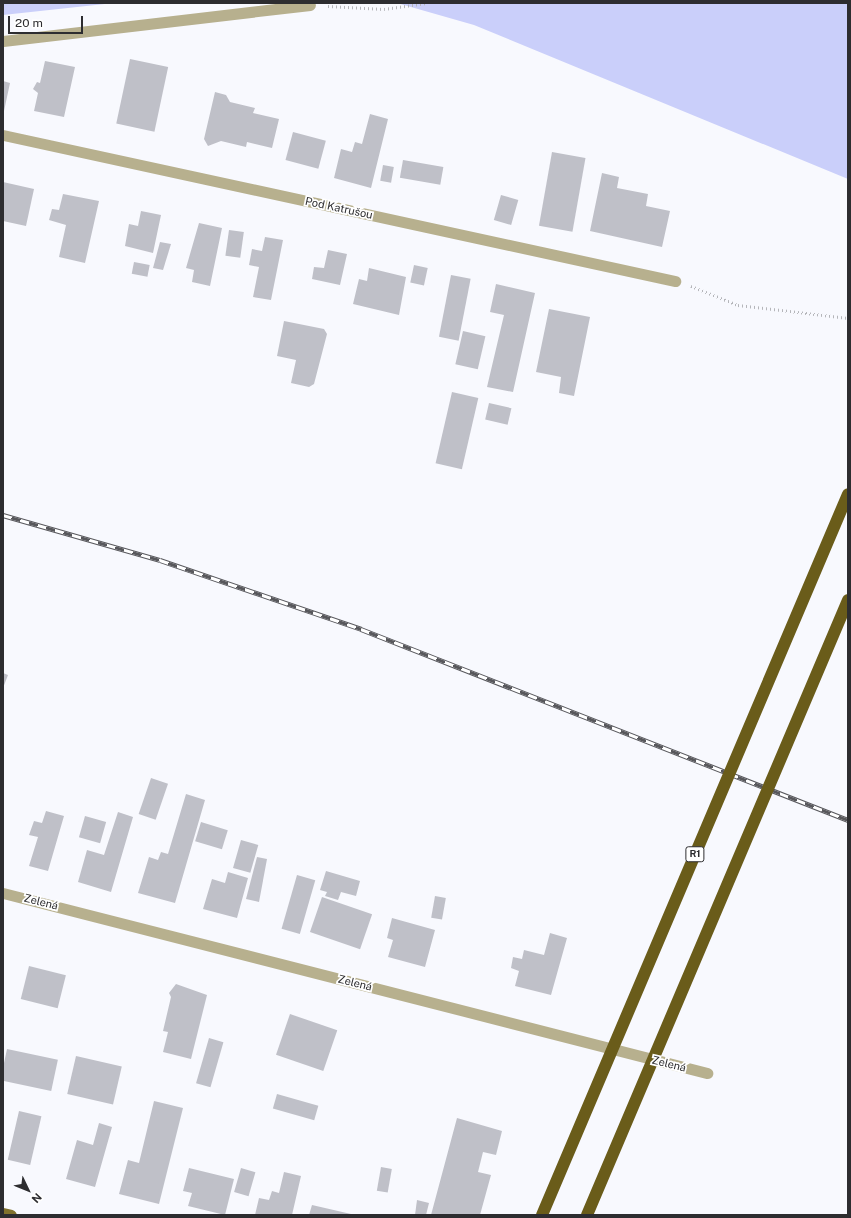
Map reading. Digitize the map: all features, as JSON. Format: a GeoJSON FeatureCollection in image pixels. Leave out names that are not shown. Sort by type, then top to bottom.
{"type":"FeatureCollection","features":[{"type":"Feature","properties":{"kind":"highway","name":"R1"},"geometry":{"type":"LineString","coordinates":[[542,1215],[848,494]]}},
{"type":"Feature","properties":{"kind":"highway"},"geometry":{"type":"LineString","coordinates":[[587,1215],[848,600]]}},
{"type":"Feature","properties":{"kind":"main road"},"geometry":{"type":"LineString","coordinates":[[3,1213],[10,1215]]}},
{"type":"Feature","properties":{"kind":"street"},"geometry":{"type":"LineString","coordinates":[[3,41],[310,5]]}},
{"type":"Feature","properties":{"kind":"street","name":"Pod Katrušou"},"geometry":{"type":"LineString","coordinates":[[3,135],[676,280]]}},
{"type":"Feature","properties":{"kind":"street","name":"Zelená"},"geometry":{"type":"LineString","coordinates":[[3,892],[707,1073]]}},
{"type":"Feature","properties":{"kind":"path"},"geometry":{"type":"LineString","coordinates":[[310,5],[384,10],[427,3]]}},
{"type":"Feature","properties":{"kind":"path"},"geometry":{"type":"LineString","coordinates":[[676,280],[738,305],[848,318]]}},
{"type":"Feature","properties":{"kind":"shaded area"},"geometry":{"type":"Polygon","coordinates":[[[3,3],[114,3],[3,15],[3,3]]]}},
{"type":"Feature","properties":{"kind":"shaded area"},"geometry":{"type":"Polygon","coordinates":[[[397,3],[848,3],[848,179],[474,25],[397,3]]]}},
{"type":"Feature","properties":{"kind":"building"},"geometry":{"type":"Polygon","coordinates":[[[130,59],[168,67],[154,132],[116,124],[130,59]]]}},
{"type":"Feature","properties":{"kind":"building"},"geometry":{"type":"Polygon","coordinates":[[[45,61],[75,67],[64,117],[34,111],[38,93],[33,89],[37,82],[40,83],[45,61]]]}},
{"type":"Feature","properties":{"kind":"building"},"geometry":{"type":"Polygon","coordinates":[[[3,81],[10,83],[4,111],[3,111],[3,81]]]}},
{"type":"Feature","properties":{"kind":"building"},"geometry":{"type":"Polygon","coordinates":[[[215,92],[226,95],[230,102],[255,108],[253,113],[279,119],[272,148],[247,142],[246,147],[221,141],[208,146],[204,139],[215,92]]]}},
{"type":"Feature","properties":{"kind":"building"},"geometry":{"type":"Polygon","coordinates":[[[370,114],[388,119],[371,188],[334,178],[341,149],[352,152],[355,142],[362,144],[370,114]]]}},
{"type":"Feature","properties":{"kind":"building"},"geometry":{"type":"Polygon","coordinates":[[[293,132],[326,141],[318,169],[285,160],[293,132]]]}},
{"type":"Feature","properties":{"kind":"building"},"geometry":{"type":"Polygon","coordinates":[[[552,152],[585,158],[572,232],[539,226],[552,152]]]}},
{"type":"Feature","properties":{"kind":"building"},"geometry":{"type":"Polygon","coordinates":[[[403,160],[443,167],[440,185],[400,178],[403,160]]]}},
{"type":"Feature","properties":{"kind":"building"},"geometry":{"type":"Polygon","coordinates":[[[383,165],[394,167],[391,183],[380,181],[383,165]]]}},
{"type":"Feature","properties":{"kind":"building"},"geometry":{"type":"Polygon","coordinates":[[[602,173],[619,177],[617,188],[648,194],[646,206],[670,211],[662,247],[590,231],[602,173]]]}},
{"type":"Feature","properties":{"kind":"building"},"geometry":{"type":"Polygon","coordinates":[[[3,182],[34,189],[26,226],[3,221],[3,182]]]}},
{"type":"Feature","properties":{"kind":"building"},"geometry":{"type":"Polygon","coordinates":[[[63,194],[99,201],[85,263],[59,257],[66,225],[49,220],[52,209],[59,210],[63,194]]]}},
{"type":"Feature","properties":{"kind":"building"},"geometry":{"type":"Polygon","coordinates":[[[501,195],[518,200],[511,225],[494,220],[501,195]]]}},
{"type":"Feature","properties":{"kind":"building"},"geometry":{"type":"Polygon","coordinates":[[[141,211],[161,215],[153,253],[125,246],[129,224],[138,226],[141,211]]]}},
{"type":"Feature","properties":{"kind":"building"},"geometry":{"type":"Polygon","coordinates":[[[199,223],[222,228],[210,286],[192,282],[194,270],[186,268],[199,223]]]}},
{"type":"Feature","properties":{"kind":"building"},"geometry":{"type":"Polygon","coordinates":[[[229,230],[244,232],[240,258],[225,256],[229,230]]]}},
{"type":"Feature","properties":{"kind":"building"},"geometry":{"type":"Polygon","coordinates":[[[265,237],[283,240],[271,300],[253,297],[259,267],[249,265],[252,249],[262,251],[265,237]]]}},
{"type":"Feature","properties":{"kind":"building"},"geometry":{"type":"Polygon","coordinates":[[[160,242],[171,244],[163,270],[153,268],[160,242]]]}},
{"type":"Feature","properties":{"kind":"building"},"geometry":{"type":"Polygon","coordinates":[[[328,250],[347,254],[340,285],[312,279],[314,267],[324,268],[328,250]]]}},
{"type":"Feature","properties":{"kind":"building"},"geometry":{"type":"Polygon","coordinates":[[[134,262],[150,265],[147,277],[132,274],[134,262]]]}},
{"type":"Feature","properties":{"kind":"building"},"geometry":{"type":"Polygon","coordinates":[[[414,265],[428,268],[424,286],[410,283],[414,265]]]}},
{"type":"Feature","properties":{"kind":"building"},"geometry":{"type":"Polygon","coordinates":[[[369,268],[406,277],[399,315],[353,304],[359,279],[367,281],[369,268]]]}},
{"type":"Feature","properties":{"kind":"building"},"geometry":{"type":"Polygon","coordinates":[[[451,275],[471,279],[459,341],[439,337],[451,275]]]}},
{"type":"Feature","properties":{"kind":"building"},"geometry":{"type":"Polygon","coordinates":[[[496,284],[535,293],[513,392],[487,387],[504,315],[490,312],[496,284]]]}},
{"type":"Feature","properties":{"kind":"building"},"geometry":{"type":"Polygon","coordinates":[[[549,309],[590,317],[574,396],[559,393],[561,377],[536,372],[549,309]]]}},
{"type":"Feature","properties":{"kind":"building"},"geometry":{"type":"Polygon","coordinates":[[[284,321],[324,329],[327,334],[314,384],[309,387],[291,383],[296,360],[277,356],[284,321]]]}},
{"type":"Feature","properties":{"kind":"building"},"geometry":{"type":"Polygon","coordinates":[[[463,331],[485,336],[478,369],[455,364],[463,331]]]}},
{"type":"Feature","properties":{"kind":"building"},"geometry":{"type":"Polygon","coordinates":[[[452,392],[478,398],[462,469],[436,463],[452,392]]]}},
{"type":"Feature","properties":{"kind":"building"},"geometry":{"type":"Polygon","coordinates":[[[489,403],[511,408],[508,425],[485,420],[489,403]]]}},
{"type":"Feature","properties":{"kind":"building"},"geometry":{"type":"Polygon","coordinates":[[[3,673],[8,675],[3,688],[3,673]]]}},
{"type":"Feature","properties":{"kind":"building"},"geometry":{"type":"Polygon","coordinates":[[[151,778],[168,784],[156,820],[139,814],[151,778]]]}},
{"type":"Feature","properties":{"kind":"building"},"geometry":{"type":"Polygon","coordinates":[[[186,794],[205,800],[175,903],[138,893],[149,857],[158,860],[161,852],[168,854],[186,794]]]}},
{"type":"Feature","properties":{"kind":"building"},"geometry":{"type":"Polygon","coordinates":[[[46,811],[64,816],[48,871],[29,866],[38,837],[29,835],[34,821],[42,823],[46,811]]]}},
{"type":"Feature","properties":{"kind":"building"},"geometry":{"type":"Polygon","coordinates":[[[118,812],[133,817],[111,892],[78,882],[87,850],[104,855],[118,812]]]}},
{"type":"Feature","properties":{"kind":"building"},"geometry":{"type":"Polygon","coordinates":[[[85,816],[106,822],[100,843],[79,837],[85,816]]]}},
{"type":"Feature","properties":{"kind":"building"},"geometry":{"type":"Polygon","coordinates":[[[201,822],[228,830],[222,849],[195,841],[201,822]]]}},
{"type":"Feature","properties":{"kind":"building"},"geometry":{"type":"Polygon","coordinates":[[[241,840],[258,845],[250,873],[233,868],[241,840]]]}},
{"type":"Feature","properties":{"kind":"building"},"geometry":{"type":"Polygon","coordinates":[[[257,857],[267,859],[259,902],[246,899],[257,857]]]}},
{"type":"Feature","properties":{"kind":"building"},"geometry":{"type":"Polygon","coordinates":[[[326,871],[360,881],[356,896],[341,892],[338,900],[325,896],[327,892],[320,890],[326,871]]]}},
{"type":"Feature","properties":{"kind":"building"},"geometry":{"type":"Polygon","coordinates":[[[228,872],[248,878],[237,918],[203,909],[212,879],[225,883],[228,872]]]}},
{"type":"Feature","properties":{"kind":"building"},"geometry":{"type":"Polygon","coordinates":[[[297,875],[315,880],[300,934],[282,929],[297,875]]]}},
{"type":"Feature","properties":{"kind":"building"},"geometry":{"type":"Polygon","coordinates":[[[435,896],[446,898],[442,920],[431,918],[435,896]]]}},
{"type":"Feature","properties":{"kind":"building"},"geometry":{"type":"Polygon","coordinates":[[[322,897],[372,914],[360,949],[310,932],[322,897]]]}},
{"type":"Feature","properties":{"kind":"building"},"geometry":{"type":"Polygon","coordinates":[[[392,918],[435,930],[425,967],[388,957],[393,940],[387,938],[392,918]]]}},
{"type":"Feature","properties":{"kind":"building"},"geometry":{"type":"Polygon","coordinates":[[[550,933],[567,938],[551,995],[515,986],[519,971],[511,968],[513,957],[522,959],[524,950],[544,955],[550,933]]]}},
{"type":"Feature","properties":{"kind":"building"},"geometry":{"type":"Polygon","coordinates":[[[29,966],[66,975],[58,1008],[21,999],[29,966]]]}},
{"type":"Feature","properties":{"kind":"building"},"geometry":{"type":"Polygon","coordinates":[[[176,984],[207,995],[191,1059],[163,1052],[168,1032],[163,1031],[171,997],[169,993],[176,984]]]}},
{"type":"Feature","properties":{"kind":"building"},"geometry":{"type":"Polygon","coordinates":[[[290,1014],[337,1030],[323,1071],[276,1055],[290,1014]]]}},
{"type":"Feature","properties":{"kind":"building"},"geometry":{"type":"Polygon","coordinates":[[[209,1038],[223,1042],[210,1087],[196,1083],[209,1038]]]}},
{"type":"Feature","properties":{"kind":"building"},"geometry":{"type":"Polygon","coordinates":[[[7,1049],[58,1060],[51,1091],[3,1081],[3,1068],[7,1049]]]}},
{"type":"Feature","properties":{"kind":"building"},"geometry":{"type":"Polygon","coordinates":[[[76,1056],[122,1067],[113,1105],[67,1094],[76,1056]]]}},
{"type":"Feature","properties":{"kind":"building"},"geometry":{"type":"Polygon","coordinates":[[[277,1094],[318,1106],[314,1120],[273,1108],[277,1094]]]}},
{"type":"Feature","properties":{"kind":"building"},"geometry":{"type":"Polygon","coordinates":[[[154,1101],[183,1108],[159,1204],[119,1194],[128,1160],[139,1163],[154,1101]]]}},
{"type":"Feature","properties":{"kind":"building"},"geometry":{"type":"Polygon","coordinates":[[[19,1111],[41,1116],[30,1165],[8,1160],[19,1111]]]}},
{"type":"Feature","properties":{"kind":"building"},"geometry":{"type":"Polygon","coordinates":[[[457,1118],[502,1131],[496,1155],[483,1152],[478,1172],[491,1175],[480,1215],[431,1215],[457,1118]]]}},
{"type":"Feature","properties":{"kind":"building"},"geometry":{"type":"Polygon","coordinates":[[[99,1123],[112,1127],[95,1187],[66,1179],[77,1140],[93,1145],[99,1123]]]}},
{"type":"Feature","properties":{"kind":"building"},"geometry":{"type":"Polygon","coordinates":[[[381,1167],[392,1169],[388,1193],[377,1191],[381,1167]]]}},
{"type":"Feature","properties":{"kind":"building"},"geometry":{"type":"Polygon","coordinates":[[[189,1168],[234,1179],[225,1215],[188,1206],[192,1193],[183,1191],[189,1168]]]}},
{"type":"Feature","properties":{"kind":"building"},"geometry":{"type":"Polygon","coordinates":[[[241,1168],[255,1172],[249,1196],[234,1192],[241,1168]]]}},
{"type":"Feature","properties":{"kind":"building"},"geometry":{"type":"Polygon","coordinates":[[[284,1172],[301,1176],[292,1215],[255,1215],[259,1198],[269,1200],[272,1191],[279,1193],[284,1172]]]}},
{"type":"Feature","properties":{"kind":"building"},"geometry":{"type":"Polygon","coordinates":[[[417,1200],[429,1203],[426,1215],[415,1215],[417,1200]]]}},
{"type":"Feature","properties":{"kind":"building"},"geometry":{"type":"Polygon","coordinates":[[[312,1205],[351,1214],[351,1215],[309,1215],[312,1205]]]}},
{"type":"Feature","properties":{"kind":"railway"},"geometry":{"type":"LineString","coordinates":[[3,515],[160,560],[361,629],[848,820]]}}]}
